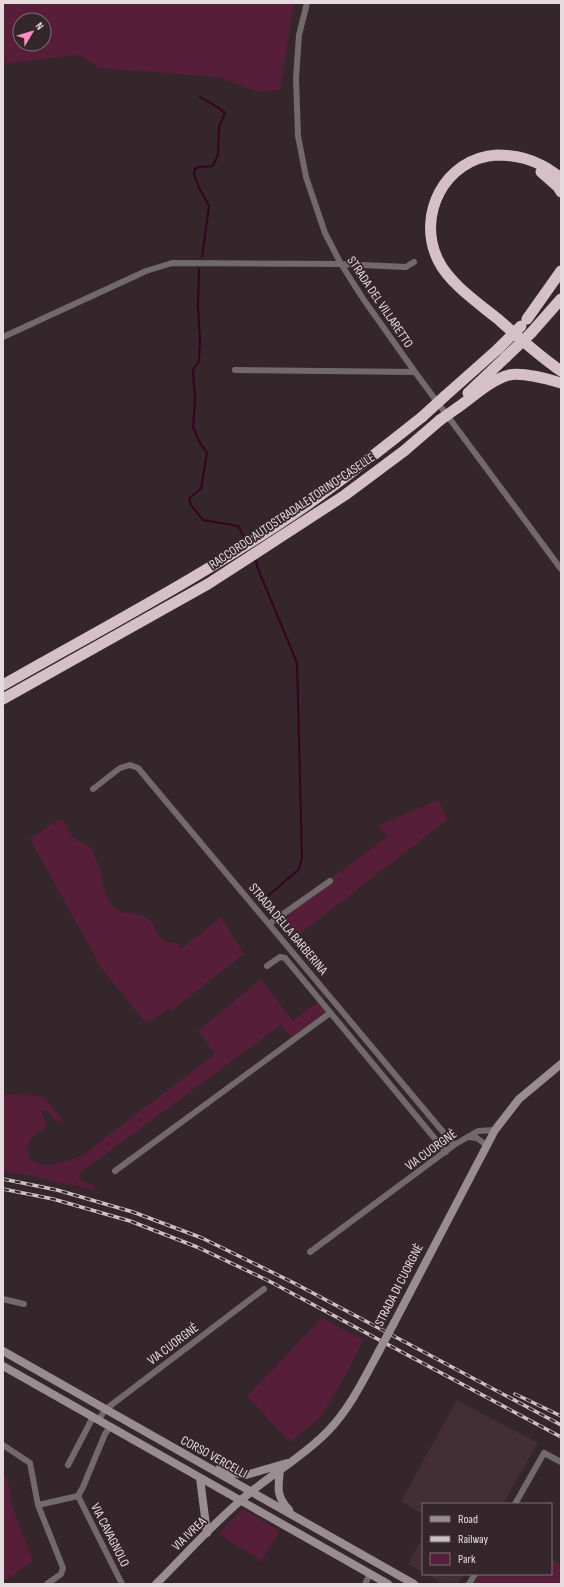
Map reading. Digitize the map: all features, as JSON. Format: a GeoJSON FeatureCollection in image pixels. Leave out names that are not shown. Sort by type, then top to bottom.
{"type":"FeatureCollection","features":[{"type":"Feature","properties":{"kind":"highway"},"geometry":{"type":"LineString","coordinates":[[561,178],[542,165],[516,157],[498,155],[468,163],[444,183],[433,205],[430,229],[433,248],[441,267],[455,283],[561,372]]}},
{"type":"Feature","properties":{"kind":"highway"},"geometry":{"type":"LineString","coordinates":[[508,156],[538,170],[558,187],[561,192]]}},
{"type":"Feature","properties":{"kind":"highway"},"geometry":{"type":"LineString","coordinates":[[524,323],[561,272]]}},
{"type":"Feature","properties":{"kind":"highway","name":"RACCORDO AUTOSTRADALE TORINO-CASELLE"},"geometry":{"type":"LineString","coordinates":[[3,699],[208,584],[345,495],[404,451],[456,407],[502,354],[524,323],[561,285]]}},
{"type":"Feature","properties":{"kind":"highway","name":"RACCORDO AUTOSTRADALE TORINO-CASELLE"},"geometry":{"type":"LineString","coordinates":[[3,685],[218,562],[307,505],[365,462],[445,396],[531,333],[561,299]]}},
{"type":"Feature","properties":{"kind":"highway"},"geometry":{"type":"LineString","coordinates":[[456,407],[487,386],[510,375],[541,378],[561,383]]}},
{"type":"Feature","properties":{"kind":"main road","name":"STRADA DI CUORGNÈ"},"geometry":{"type":"LineString","coordinates":[[240,1501],[324,1435],[345,1411],[394,1323],[494,1130],[519,1099],[561,1064]]}},
{"type":"Feature","properties":{"kind":"main road","name":"CORSO VERCELLI"},"geometry":{"type":"LineString","coordinates":[[3,1351],[414,1584]]}},
{"type":"Feature","properties":{"kind":"main road","name":"CORSO VERCELLI"},"geometry":{"type":"LineString","coordinates":[[3,1366],[388,1584]]}},
{"type":"Feature","properties":{"kind":"main road"},"geometry":{"type":"LineString","coordinates":[[206,1466],[246,1475],[291,1462]]}},
{"type":"Feature","properties":{"kind":"main road"},"geometry":{"type":"LineString","coordinates":[[280,1470],[278,1488],[279,1495],[284,1504],[295,1516]]}},
{"type":"Feature","properties":{"kind":"main road"},"geometry":{"type":"LineString","coordinates":[[200,1478],[207,1533]]}},
{"type":"Feature","properties":{"kind":"main road","name":"VIA IVREA"},"geometry":{"type":"LineString","coordinates":[[156,1584],[240,1501]]}},
{"type":"Feature","properties":{"kind":"street","name":"STRADA DEL VILLARETTO"},"geometry":{"type":"LineString","coordinates":[[307,3],[299,35],[296,78],[298,136],[306,177],[313,202],[325,233],[341,264],[364,300],[415,372],[561,569]]}},
{"type":"Feature","properties":{"kind":"street"},"geometry":{"type":"LineString","coordinates":[[3,337],[146,271],[172,263],[341,264],[406,267],[414,262]]}},
{"type":"Feature","properties":{"kind":"street"},"geometry":{"type":"LineString","coordinates":[[235,370],[415,372]]}},
{"type":"Feature","properties":{"kind":"street","name":"STRADA DELLA BARBERINA"},"geometry":{"type":"LineString","coordinates":[[93,789],[120,768],[130,765],[138,768],[454,1146]]}},
{"type":"Feature","properties":{"kind":"street"},"geometry":{"type":"LineString","coordinates":[[269,924],[330,881]]}},
{"type":"Feature","properties":{"kind":"street","name":"STRADA DELLA BARBERINA"},"geometry":{"type":"LineString","coordinates":[[267,966],[280,958],[285,958],[446,1152]]}},
{"type":"Feature","properties":{"kind":"street"},"geometry":{"type":"LineString","coordinates":[[115,1171],[330,1013]]}},
{"type":"Feature","properties":{"kind":"street","name":"VIA CUORGNÈ"},"geometry":{"type":"LineString","coordinates":[[310,1252],[454,1146],[482,1130],[494,1130]]}},
{"type":"Feature","properties":{"kind":"street","name":"VIA CUORGNÈ"},"geometry":{"type":"LineString","coordinates":[[468,1137],[477,1138],[486,1145]]}},
{"type":"Feature","properties":{"kind":"street","name":"VIA CUORGNÈ"},"geometry":{"type":"LineString","coordinates":[[68,1465],[96,1419],[106,1409],[264,1288]]}},
{"type":"Feature","properties":{"kind":"street"},"geometry":{"type":"LineString","coordinates":[[3,1299],[24,1304]]}},
{"type":"Feature","properties":{"kind":"street","name":"VIA CAVAGNOLO"},"geometry":{"type":"LineString","coordinates":[[38,1505],[78,1496],[110,1427]]}},
{"type":"Feature","properties":{"kind":"street"},"geometry":{"type":"LineString","coordinates":[[3,1445],[30,1463],[38,1505],[63,1568],[61,1574],[47,1584]]}},
{"type":"Feature","properties":{"kind":"street"},"geometry":{"type":"LineString","coordinates":[[516,1503],[544,1453],[561,1462]]}},
{"type":"Feature","properties":{"kind":"street","name":"VIA CAVAGNOLO"},"geometry":{"type":"LineString","coordinates":[[78,1496],[122,1584]]}},
{"type":"Feature","properties":{"kind":"street"},"geometry":{"type":"LineString","coordinates":[[365,1584],[370,1574]]}},
{"type":"Feature","properties":{"kind":"street"},"geometry":{"type":"LineString","coordinates":[[469,1584],[474,1575]]}},
{"type":"Feature","properties":{"kind":"shaded area"},"geometry":{"type":"Polygon","coordinates":[[[457,1400],[538,1443],[504,1503],[422,1503],[422,1513],[401,1501],[457,1400]]]}},
{"type":"Feature","properties":{"kind":"shaded area"},"geometry":{"type":"Polygon","coordinates":[[[422,1539],[422,1571],[408,1564],[422,1539]]]}},
{"type":"Feature","properties":{"kind":"shaded area"},"geometry":{"type":"Polygon","coordinates":[[[428,1575],[463,1575],[458,1584],[444,1584],[428,1575]]]}},
{"type":"Feature","properties":{"kind":"green space"},"geometry":{"type":"Polygon","coordinates":[[[3,3],[294,3],[280,90],[257,92],[218,77],[99,68],[79,55],[3,64],[3,3]]]}},
{"type":"Feature","properties":{"kind":"green space"},"geometry":{"type":"Polygon","coordinates":[[[438,800],[447,820],[292,940],[275,920],[387,837],[379,825],[438,800]]]}},
{"type":"Feature","properties":{"kind":"green space"},"geometry":{"type":"Polygon","coordinates":[[[59,819],[65,822],[73,837],[88,845],[92,849],[102,875],[107,897],[113,906],[124,913],[134,913],[148,918],[154,924],[154,927],[161,939],[179,944],[178,948],[181,949],[221,917],[244,954],[172,1010],[169,1009],[146,1023],[102,969],[30,839],[59,819]]]}},
{"type":"Feature","properties":{"kind":"green space"},"geometry":{"type":"Polygon","coordinates":[[[261,979],[293,1021],[318,1002],[326,1011],[292,1038],[281,1025],[80,1173],[79,1178],[82,1181],[94,1185],[93,1190],[3,1171],[3,1096],[6,1094],[11,1094],[44,1097],[62,1119],[61,1123],[56,1121],[46,1110],[41,1110],[47,1127],[30,1139],[28,1150],[31,1160],[40,1165],[50,1165],[83,1156],[215,1054],[198,1031],[261,979]]]}},
{"type":"Feature","properties":{"kind":"green space"},"geometry":{"type":"Polygon","coordinates":[[[322,1318],[363,1340],[343,1380],[320,1418],[290,1442],[247,1396],[322,1318]]]}},
{"type":"Feature","properties":{"kind":"green space"},"geometry":{"type":"Polygon","coordinates":[[[3,1474],[7,1477],[13,1509],[33,1561],[8,1579],[3,1580],[3,1474]]]}},
{"type":"Feature","properties":{"kind":"green space"},"geometry":{"type":"Polygon","coordinates":[[[243,1509],[280,1531],[260,1563],[256,1557],[218,1534],[243,1509]]]}},
{"type":"Feature","properties":{"kind":"green space"},"geometry":{"type":"Polygon","coordinates":[[[552,1560],[561,1565],[561,1584],[474,1584],[479,1575],[552,1575],[552,1560]]]}},
{"type":"Feature","properties":{"kind":"waterway"},"geometry":{"type":"LineString","coordinates":[[200,97],[225,113],[219,127],[218,154],[213,166],[195,169],[194,174],[199,188],[209,206],[202,257]]}},
{"type":"Feature","properties":{"kind":"waterway"},"geometry":{"type":"LineString","coordinates":[[199,269],[198,306],[200,341],[199,361],[193,370],[195,400],[193,427],[200,443],[207,453],[201,489],[189,498],[191,505],[203,520],[238,526],[244,537]]}},
{"type":"Feature","properties":{"kind":"waterway"},"geometry":{"type":"LineString","coordinates":[[256,561],[297,663],[302,858],[299,869],[262,901]]}},
{"type":"Feature","properties":{"kind":"railway"},"geometry":{"type":"LineString","coordinates":[[3,1179],[57,1190],[133,1212],[202,1238],[294,1283],[561,1425]]}},
{"type":"Feature","properties":{"kind":"railway"},"geometry":{"type":"LineString","coordinates":[[3,1189],[53,1199],[130,1221],[197,1247],[267,1280],[561,1437]]}},
{"type":"Feature","properties":{"kind":"railway"},"geometry":{"type":"LineString","coordinates":[[515,1394],[561,1416]]}}]}
